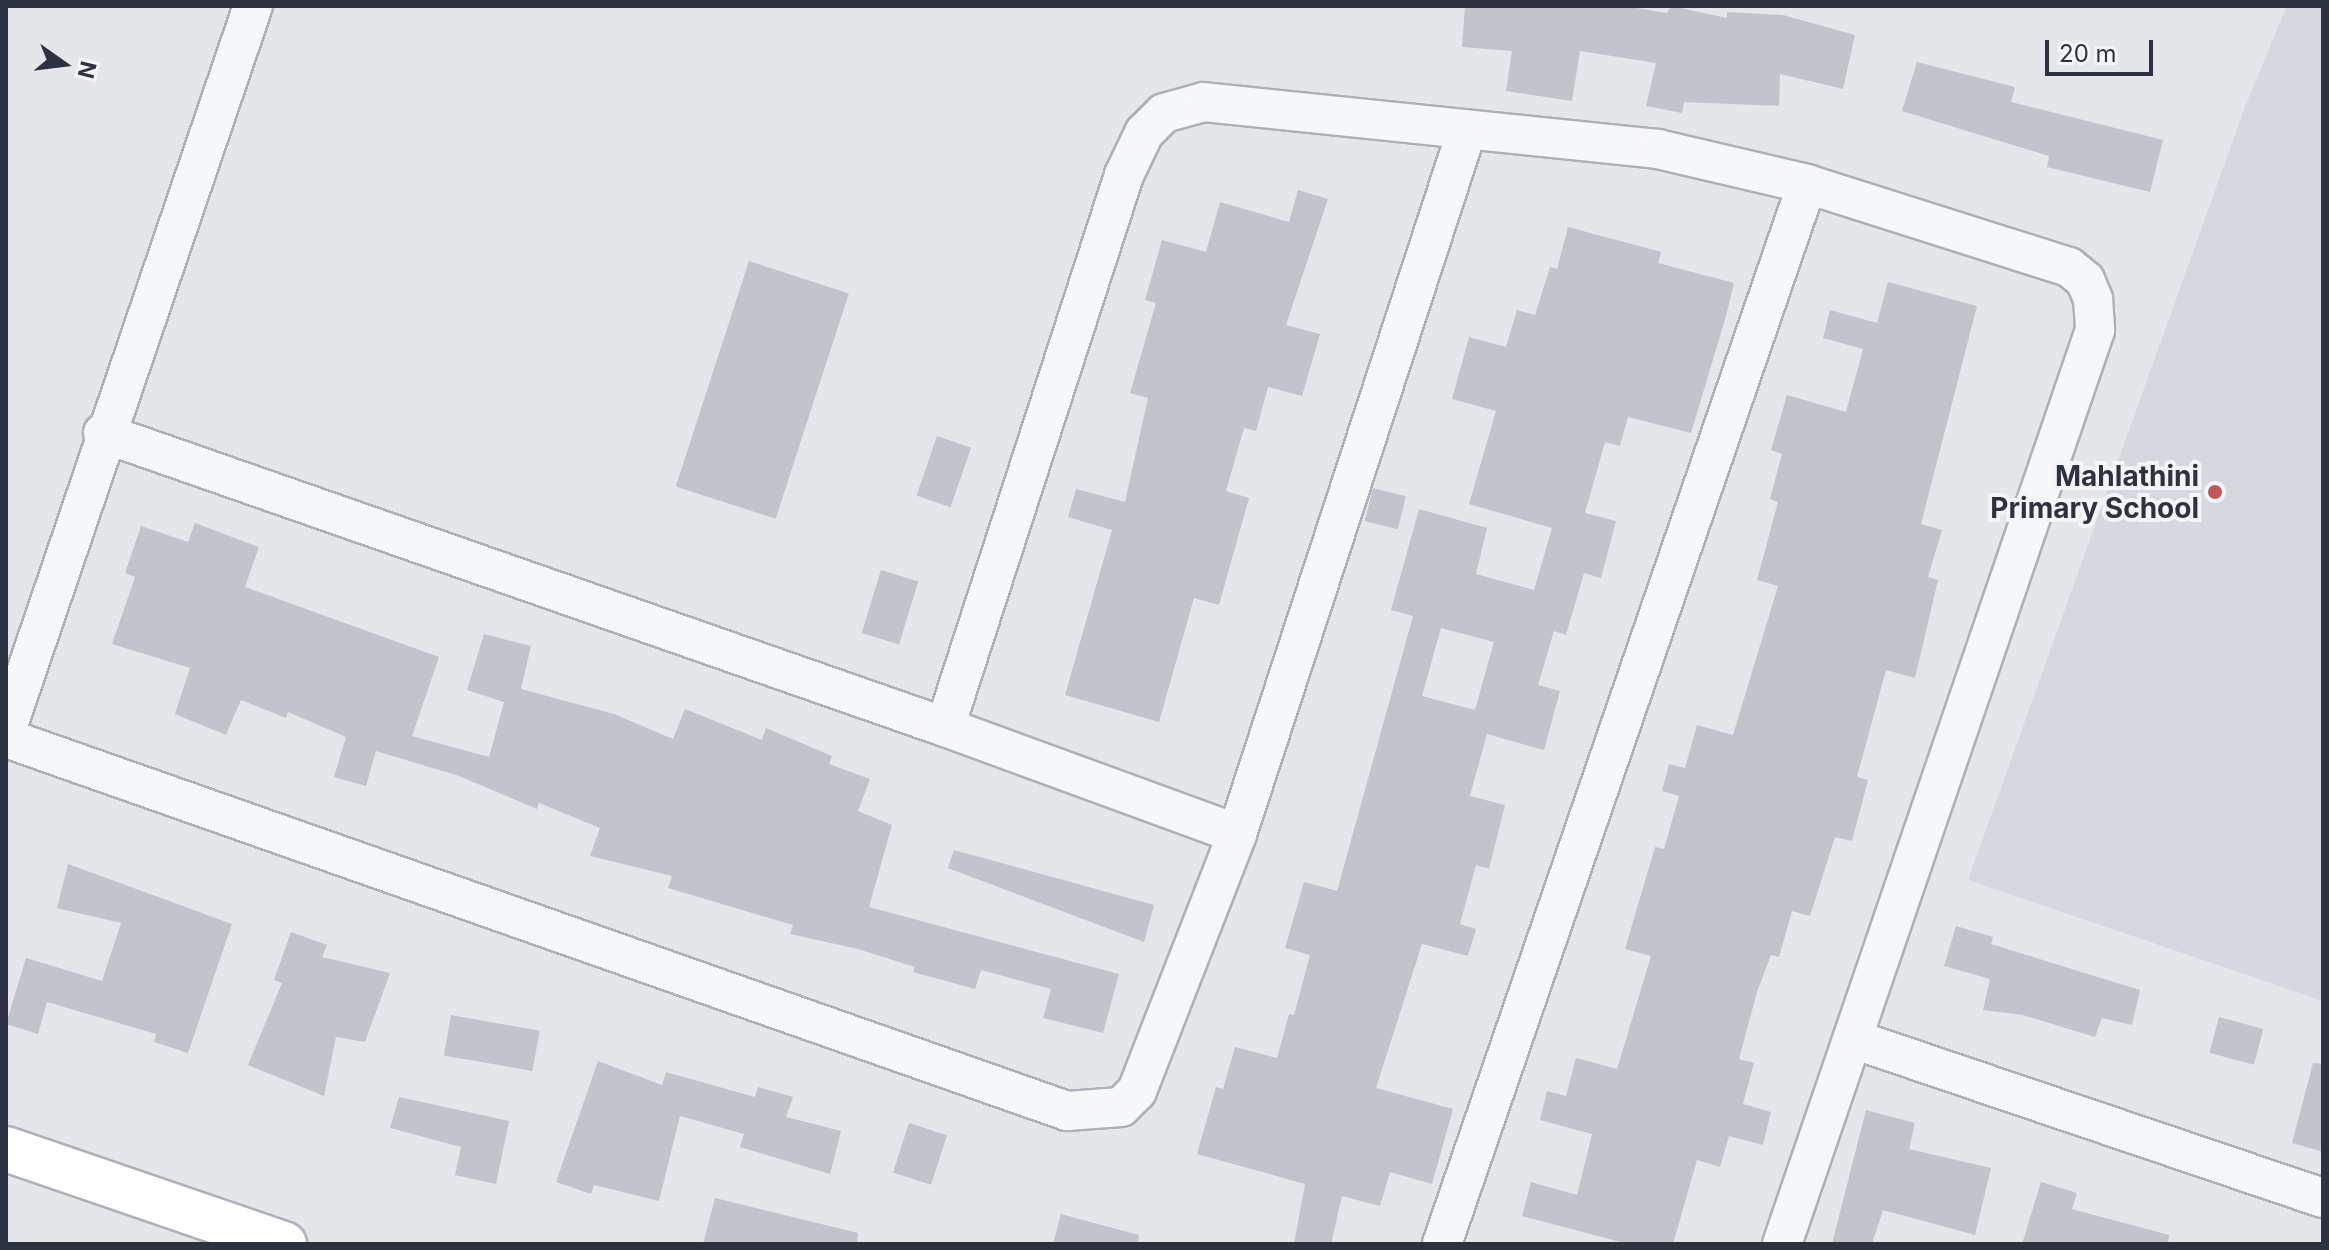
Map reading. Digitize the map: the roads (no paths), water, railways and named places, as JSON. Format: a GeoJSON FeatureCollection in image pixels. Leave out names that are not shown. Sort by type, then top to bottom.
{"type":"FeatureCollection","features":[{"type":"Feature","properties":{"kind":"street"},"geometry":{"type":"LineString","coordinates":[[6,731],[103,433],[253,6]]}},
{"type":"Feature","properties":{"kind":"street"},"geometry":{"type":"LineString","coordinates":[[945,727],[1124,175],[1144,133],[1164,113],[1204,102],[1658,149],[1807,184],[2069,267],[2085,280],[2095,330],[1782,1244]]}},
{"type":"Feature","properties":{"kind":"street"},"geometry":{"type":"LineString","coordinates":[[6,738],[1067,1111],[1121,1107],[1137,1091],[1237,834],[1467,130]]}},
{"type":"Feature","properties":{"kind":"street"},"geometry":{"type":"LineString","coordinates":[[1447,1243],[1807,184]]}},
{"type":"Feature","properties":{"kind":"street"},"geometry":{"type":"LineString","coordinates":[[103,433],[945,727],[1237,834]]}},
{"type":"Feature","properties":{"kind":"street"},"geometry":{"type":"LineString","coordinates":[[1853,1039],[2323,1198]]}},
{"type":"Feature","properties":{"kind":"street"},"geometry":{"type":"LineString","coordinates":[[6,1149],[284,1244]]}},
{"type":"Feature","properties":{"kind":"place","name":"Mahlathini Primary School"},"geometry":{"type":"Point","coordinates":[2215,492]}}]}
